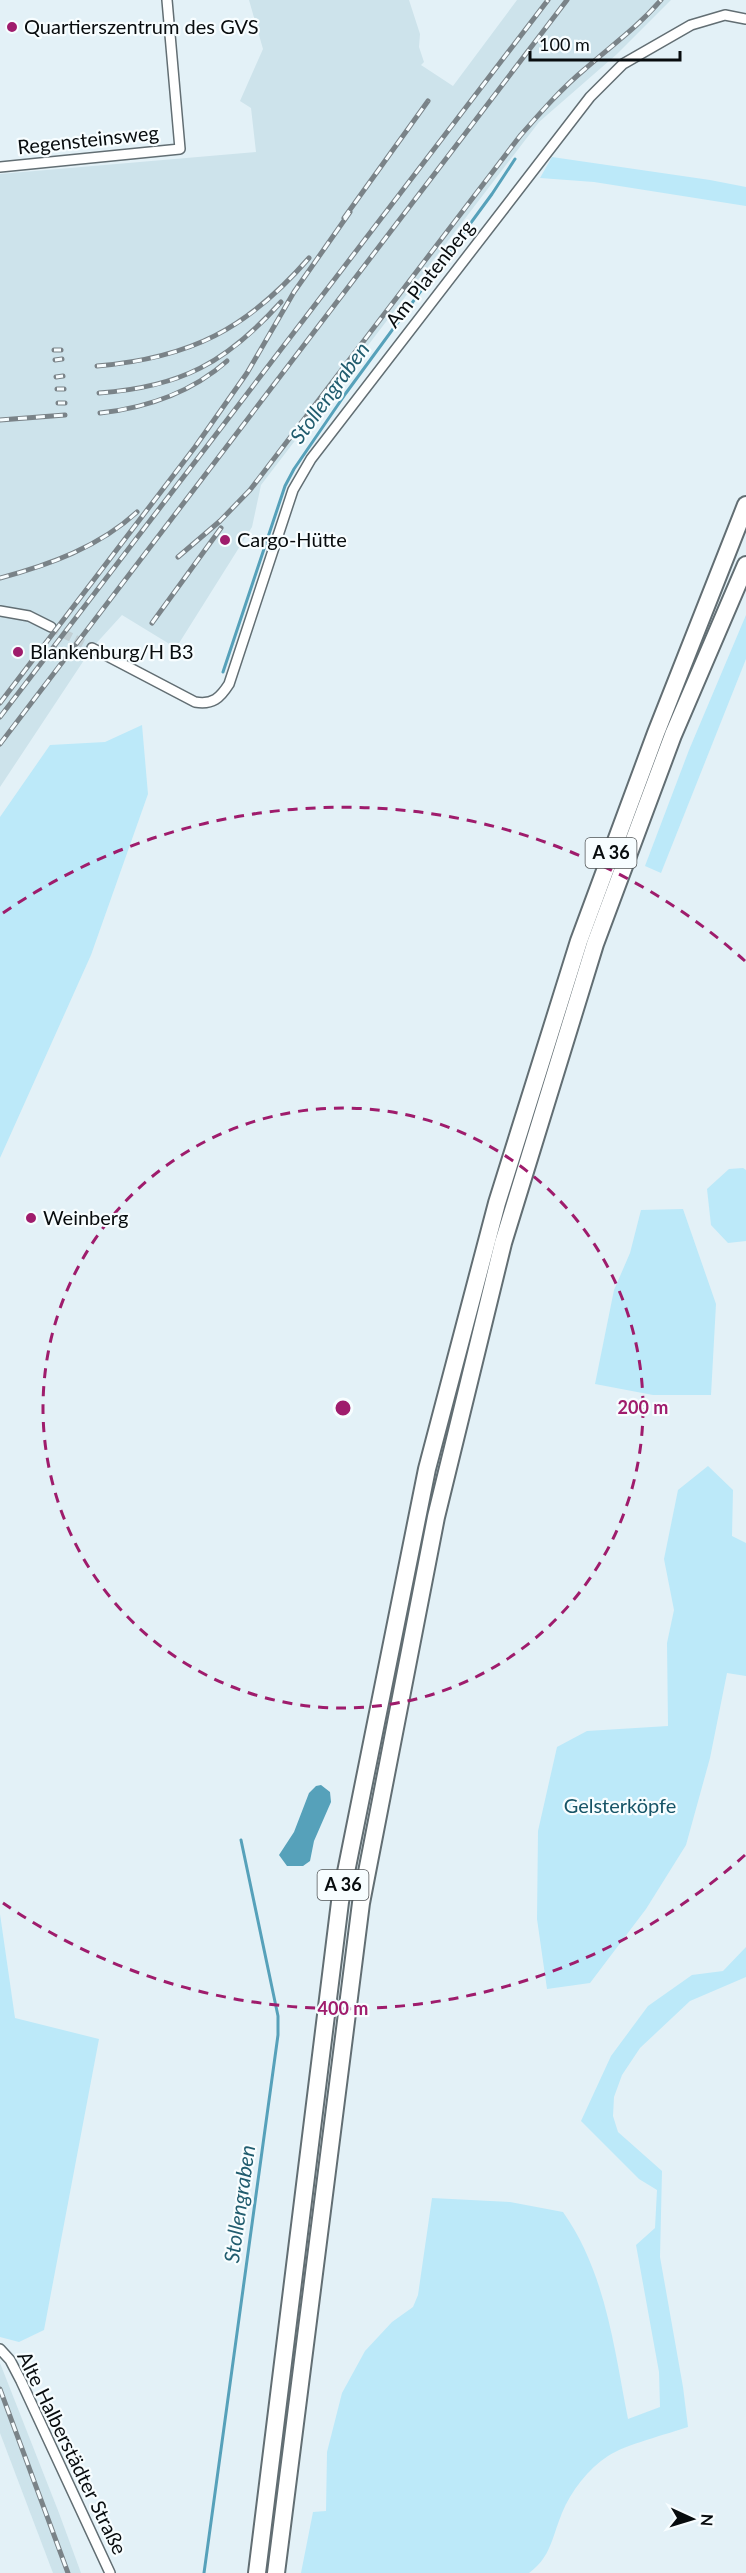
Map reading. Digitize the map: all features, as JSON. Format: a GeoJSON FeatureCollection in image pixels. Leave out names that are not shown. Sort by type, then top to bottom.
{"type":"FeatureCollection","features":[{"type":"Feature","properties":{"kind":"highway","name":"A 36"},"geometry":{"type":"LineString","coordinates":[[257,2573],[340,1902],[427,1469],[497,1203],[579,941],[656,733],[746,505]]}},
{"type":"Feature","properties":{"kind":"highway","name":"A 36"},"geometry":{"type":"LineString","coordinates":[[276,2573],[361,1903],[436,1517],[503,1243],[595,944],[673,735],[746,565]]}},
{"type":"Feature","properties":{"kind":"street","name":"Regensteinsweg"},"geometry":{"type":"LineString","coordinates":[[0,167],[180,149],[167,0]]}},
{"type":"Feature","properties":{"kind":"street","name":"Am Platenberg"},"geometry":{"type":"LineString","coordinates":[[92,648],[181,695],[205,703],[215,701],[229,684],[293,490],[310,459],[590,97],[623,64],[692,25],[725,15],[746,19]]}},
{"type":"Feature","properties":{"kind":"street"},"geometry":{"type":"LineString","coordinates":[[0,611],[29,615],[51,627]]}},
{"type":"Feature","properties":{"kind":"street","name":"Alte Halberstädter Straße"},"geometry":{"type":"LineString","coordinates":[[0,2349],[18,2374],[110,2573]]}},
{"type":"Feature","properties":{"kind":"shaded area"},"geometry":{"type":"Polygon","coordinates":[[[249,0],[409,0],[420,34],[419,47],[424,62],[421,65],[453,86],[517,0],[671,0],[617,54],[539,122],[261,485],[252,527],[176,648],[122,615],[92,648],[0,787],[0,174],[256,152],[251,108],[240,101],[263,49],[249,0]]]}},
{"type":"Feature","properties":{"kind":"shaded area"},"geometry":{"type":"Polygon","coordinates":[[[321,1785],[330,1792],[331,1802],[314,1841],[310,1861],[303,1866],[287,1866],[279,1855],[294,1832],[309,1793],[316,1786],[321,1785]]]}},
{"type":"Feature","properties":{"kind":"shaded area"},"geometry":{"type":"Polygon","coordinates":[[[0,2363],[81,2573],[53,2573],[0,2433],[0,2363]]]}},
{"type":"Feature","properties":{"kind":"green space"},"geometry":{"type":"Polygon","coordinates":[[[552,157],[746,187],[746,206],[594,182],[540,178],[552,157]]]}},
{"type":"Feature","properties":{"kind":"green space"},"geometry":{"type":"Polygon","coordinates":[[[746,615],[746,659],[661,873],[645,866],[689,750],[746,615]]]}},
{"type":"Feature","properties":{"kind":"green space"},"geometry":{"type":"Polygon","coordinates":[[[142,725],[148,794],[91,955],[0,1158],[0,817],[50,745],[105,742],[142,725]]]}},
{"type":"Feature","properties":{"kind":"green space"},"geometry":{"type":"Polygon","coordinates":[[[743,1168],[746,1170],[746,1241],[728,1243],[711,1225],[707,1189],[729,1169],[743,1168]]]}},
{"type":"Feature","properties":{"kind":"green space"},"geometry":{"type":"Polygon","coordinates":[[[683,1209],[716,1304],[711,1395],[653,1395],[595,1384],[614,1290],[630,1253],[641,1210],[683,1209]]]}},
{"type":"Feature","properties":{"kind":"green space","name":"Gelsterköpfe"},"geometry":{"type":"Polygon","coordinates":[[[708,1466],[733,1490],[732,1536],[746,1543],[746,1676],[727,1673],[710,1758],[686,1845],[646,1909],[590,1983],[547,1989],[537,1919],[538,1831],[557,1747],[587,1731],[668,1726],[667,1643],[674,1610],[664,1559],[678,1490],[708,1466]]]}},
{"type":"Feature","properties":{"kind":"green space"},"geometry":{"type":"Polygon","coordinates":[[[0,1914],[15,2018],[99,2039],[44,2330],[19,2342],[0,2337],[0,1914]]]}},
{"type":"Feature","properties":{"kind":"green space"},"geometry":{"type":"Polygon","coordinates":[[[746,1947],[746,1977],[690,2001],[640,2048],[622,2075],[614,2097],[613,2116],[618,2132],[662,2171],[660,2257],[688,2427],[624,2448],[608,2456],[594,2467],[570,2497],[546,2553],[529,2573],[301,2573],[313,2512],[326,2511],[327,2452],[342,2393],[365,2351],[392,2322],[413,2307],[418,2295],[432,2198],[510,2202],[563,2212],[578,2235],[599,2286],[613,2338],[628,2419],[660,2407],[659,2372],[636,2245],[655,2228],[657,2190],[639,2179],[581,2121],[611,2056],[648,2006],[692,1975],[723,1971],[746,1947]]]}},
{"type":"Feature","properties":{"kind":"waterway","name":"Stollengraben"},"geometry":{"type":"LineString","coordinates":[[223,672],[285,486],[294,469],[515,159]]}},
{"type":"Feature","properties":{"kind":"waterway","name":"Stollengraben"},"geometry":{"type":"LineString","coordinates":[[204,2573],[278,2035],[278,2016],[241,1840]]}},
{"type":"Feature","properties":{"kind":"tunnel"},"geometry":{"type":"LineString","coordinates":[[51,627],[92,648]]}},
{"type":"Feature","properties":{"kind":"railway"},"geometry":{"type":"LineString","coordinates":[[0,717],[548,0]]}},
{"type":"Feature","properties":{"kind":"railway"},"geometry":{"type":"LineString","coordinates":[[0,744],[567,0]]}},
{"type":"Feature","properties":{"kind":"railway"},"geometry":{"type":"LineString","coordinates":[[178,557],[220,521],[250,490],[520,136],[568,85],[634,28],[661,0]]}},
{"type":"Feature","properties":{"kind":"railway"},"geometry":{"type":"LineString","coordinates":[[344,218],[428,101]]}},
{"type":"Feature","properties":{"kind":"railway"},"geometry":{"type":"LineString","coordinates":[[0,703],[195,447],[247,373],[294,292],[350,212]]}},
{"type":"Feature","properties":{"kind":"railway"},"geometry":{"type":"LineString","coordinates":[[97,366],[161,356],[215,336],[263,304],[309,258]]}},
{"type":"Feature","properties":{"kind":"railway"},"geometry":{"type":"LineString","coordinates":[[99,393],[154,385],[200,368],[241,341],[281,302]]}},
{"type":"Feature","properties":{"kind":"railway"},"geometry":{"type":"LineString","coordinates":[[54,350],[61,350]]}},
{"type":"Feature","properties":{"kind":"railway"},"geometry":{"type":"LineString","coordinates":[[55,360],[62,359]]}},
{"type":"Feature","properties":{"kind":"railway"},"geometry":{"type":"LineString","coordinates":[[100,413],[117,411],[168,397],[199,382],[227,361]]}},
{"type":"Feature","properties":{"kind":"railway"},"geometry":{"type":"LineString","coordinates":[[56,377],[63,376]]}},
{"type":"Feature","properties":{"kind":"railway"},"geometry":{"type":"LineString","coordinates":[[57,389],[64,389]]}},
{"type":"Feature","properties":{"kind":"railway"},"geometry":{"type":"LineString","coordinates":[[58,403],[65,403]]}},
{"type":"Feature","properties":{"kind":"railway"},"geometry":{"type":"LineString","coordinates":[[0,420],[65,415]]}},
{"type":"Feature","properties":{"kind":"railway"},"geometry":{"type":"LineString","coordinates":[[0,578],[55,561],[90,545],[137,512]]}},
{"type":"Feature","properties":{"kind":"railway"},"geometry":{"type":"LineString","coordinates":[[152,623],[221,528]]}},
{"type":"Feature","properties":{"kind":"railway"},"geometry":{"type":"LineString","coordinates":[[0,2389],[68,2573]]}},
{"type":"Feature","properties":{"kind":"place","name":"Quartierszentrum des GVS"},"geometry":{"type":"Point","coordinates":[12,27]}},
{"type":"Feature","properties":{"kind":"place","name":"Cargo-Hütte"},"geometry":{"type":"Point","coordinates":[225,540]}},
{"type":"Feature","properties":{"kind":"place","name":"Blankenburg/H B3"},"geometry":{"type":"Point","coordinates":[18,652]}},
{"type":"Feature","properties":{"kind":"place","name":"Weinberg"},"geometry":{"type":"Point","coordinates":[31,1218]}}]}
